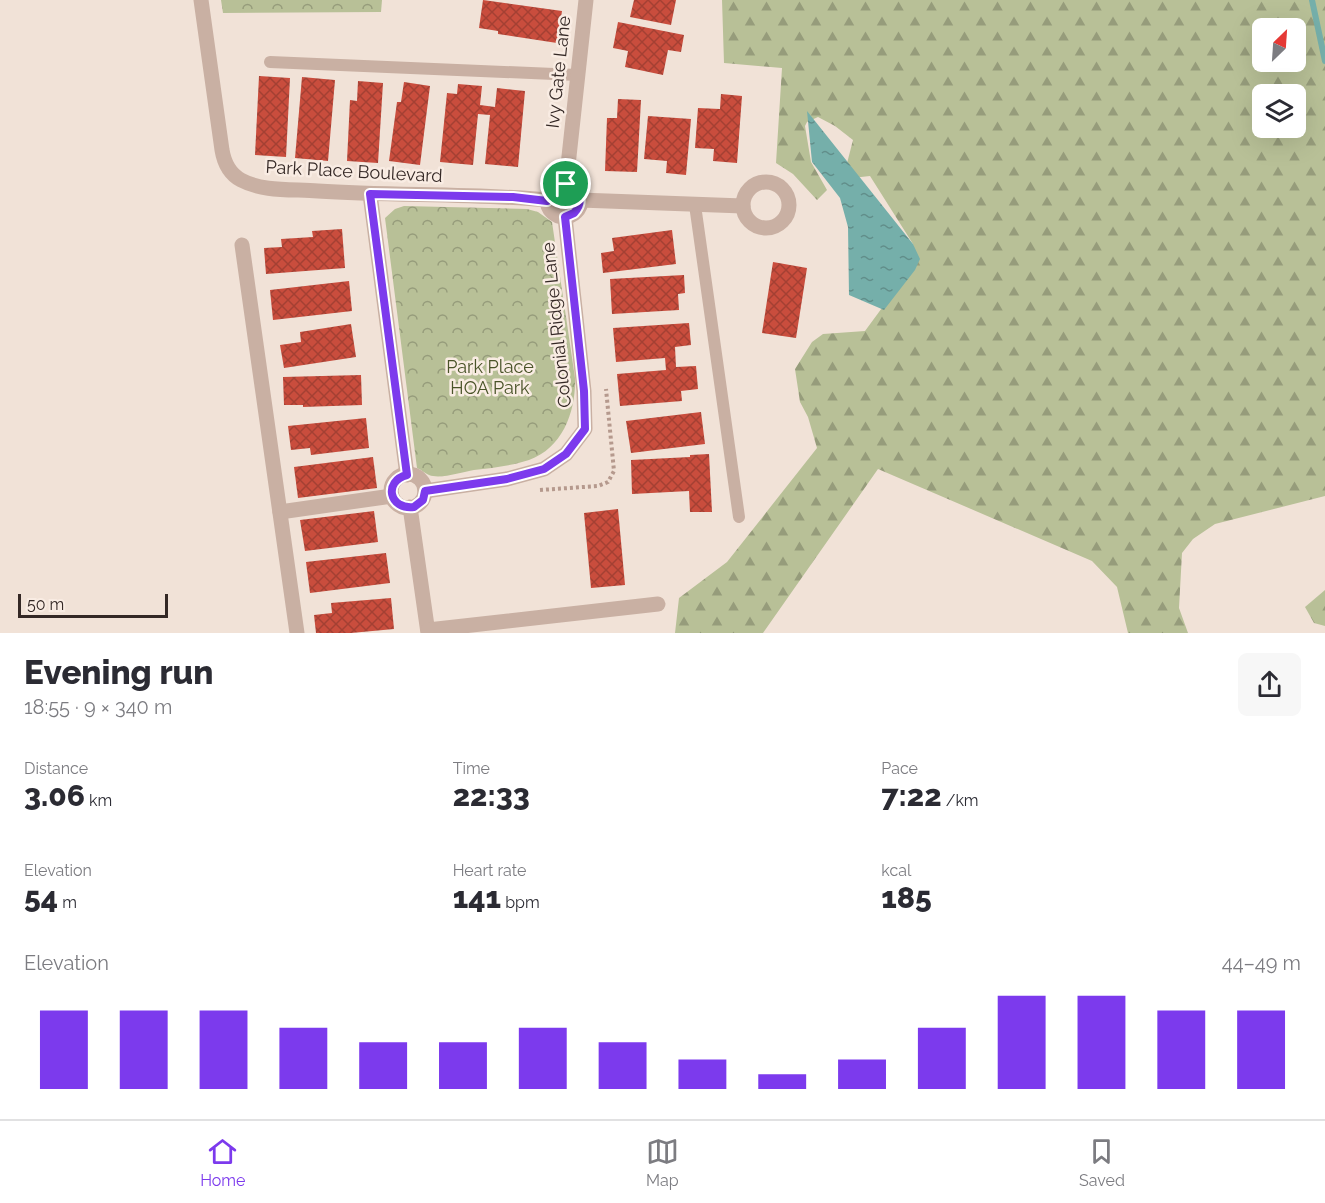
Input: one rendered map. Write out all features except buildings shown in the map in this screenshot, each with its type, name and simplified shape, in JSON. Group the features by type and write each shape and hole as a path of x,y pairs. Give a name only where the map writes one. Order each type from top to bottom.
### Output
{"street":[{"name":"Park Place Boulevard","path":"201,0 222,150 226,163 242,181 265,188 370,194 513,197 547,201"},
{"name":"Ivy Gate Lane","path":"566,184 586,0"},
{"path":"566,184 577,190 580,200 574,213 565,217 555,214 547,201 550,190 566,184"},
{"path":"370,194 407,475"},
{"path":"580,200 743,206"},
{"name":"Colonial Ridge Lane","path":"425,491 507,479 544,469 566,454 585,429 584,391 565,217"},
{"path":"243,245 297,633"},
{"path":"407,475 420,479 425,491 423,500 410,507 399,505 392,496 393,485 407,475"},
{"path":"280,512 392,496"},
{"path":"410,507 428,632 658,604"}],"lane":[{"path":"270,62 577,75"},
{"path":"695,205 738,517"}],"path":[{"path":"539,490 598,486 608,482 614,471 606,389"}],"green space":[{"path":"221,0 382,0 381,12 223,13"},
{"path":"722,0 1325,0 1325,496 1215,524 1193,539 1182,553 1179,608 1188,633 1128,633 1117,587 1092,561 878,469 763,633 675,633 679,598 727,562 817,448 808,417 800,402 795,369 812,342 823,334 865,331 915,263 913,244 870,176 852,178 845,171 853,140 835,126 818,117 807,122 805,126 811,162 827,190 817,200 793,174 776,163 782,68 724,63"},
{"name":"Park Place HOA Park","path":"404,206 527,209 538,212 552,222 575,391 565,427 551,447 541,454 515,464 442,476 431,476 417,468 385,218 395,209"},
{"path":"1325,590 1325,626 1314,623 1305,607"}],"water":[{"path":"807,111 913,244 920,259 915,270 884,310 849,295 848,227 840,198 812,162"}],"waterway":[{"path":"1312,0 1325,61"}],"route":[{"path":"558,184 566,184 573,186 580,195 578,210 565,217 584,391 585,429 566,454 544,469 507,479 425,491 423,500 414,507 399,505 392,496 393,485 400,477 407,475 370,194 513,197 547,201 550,190 558,184"}]}
